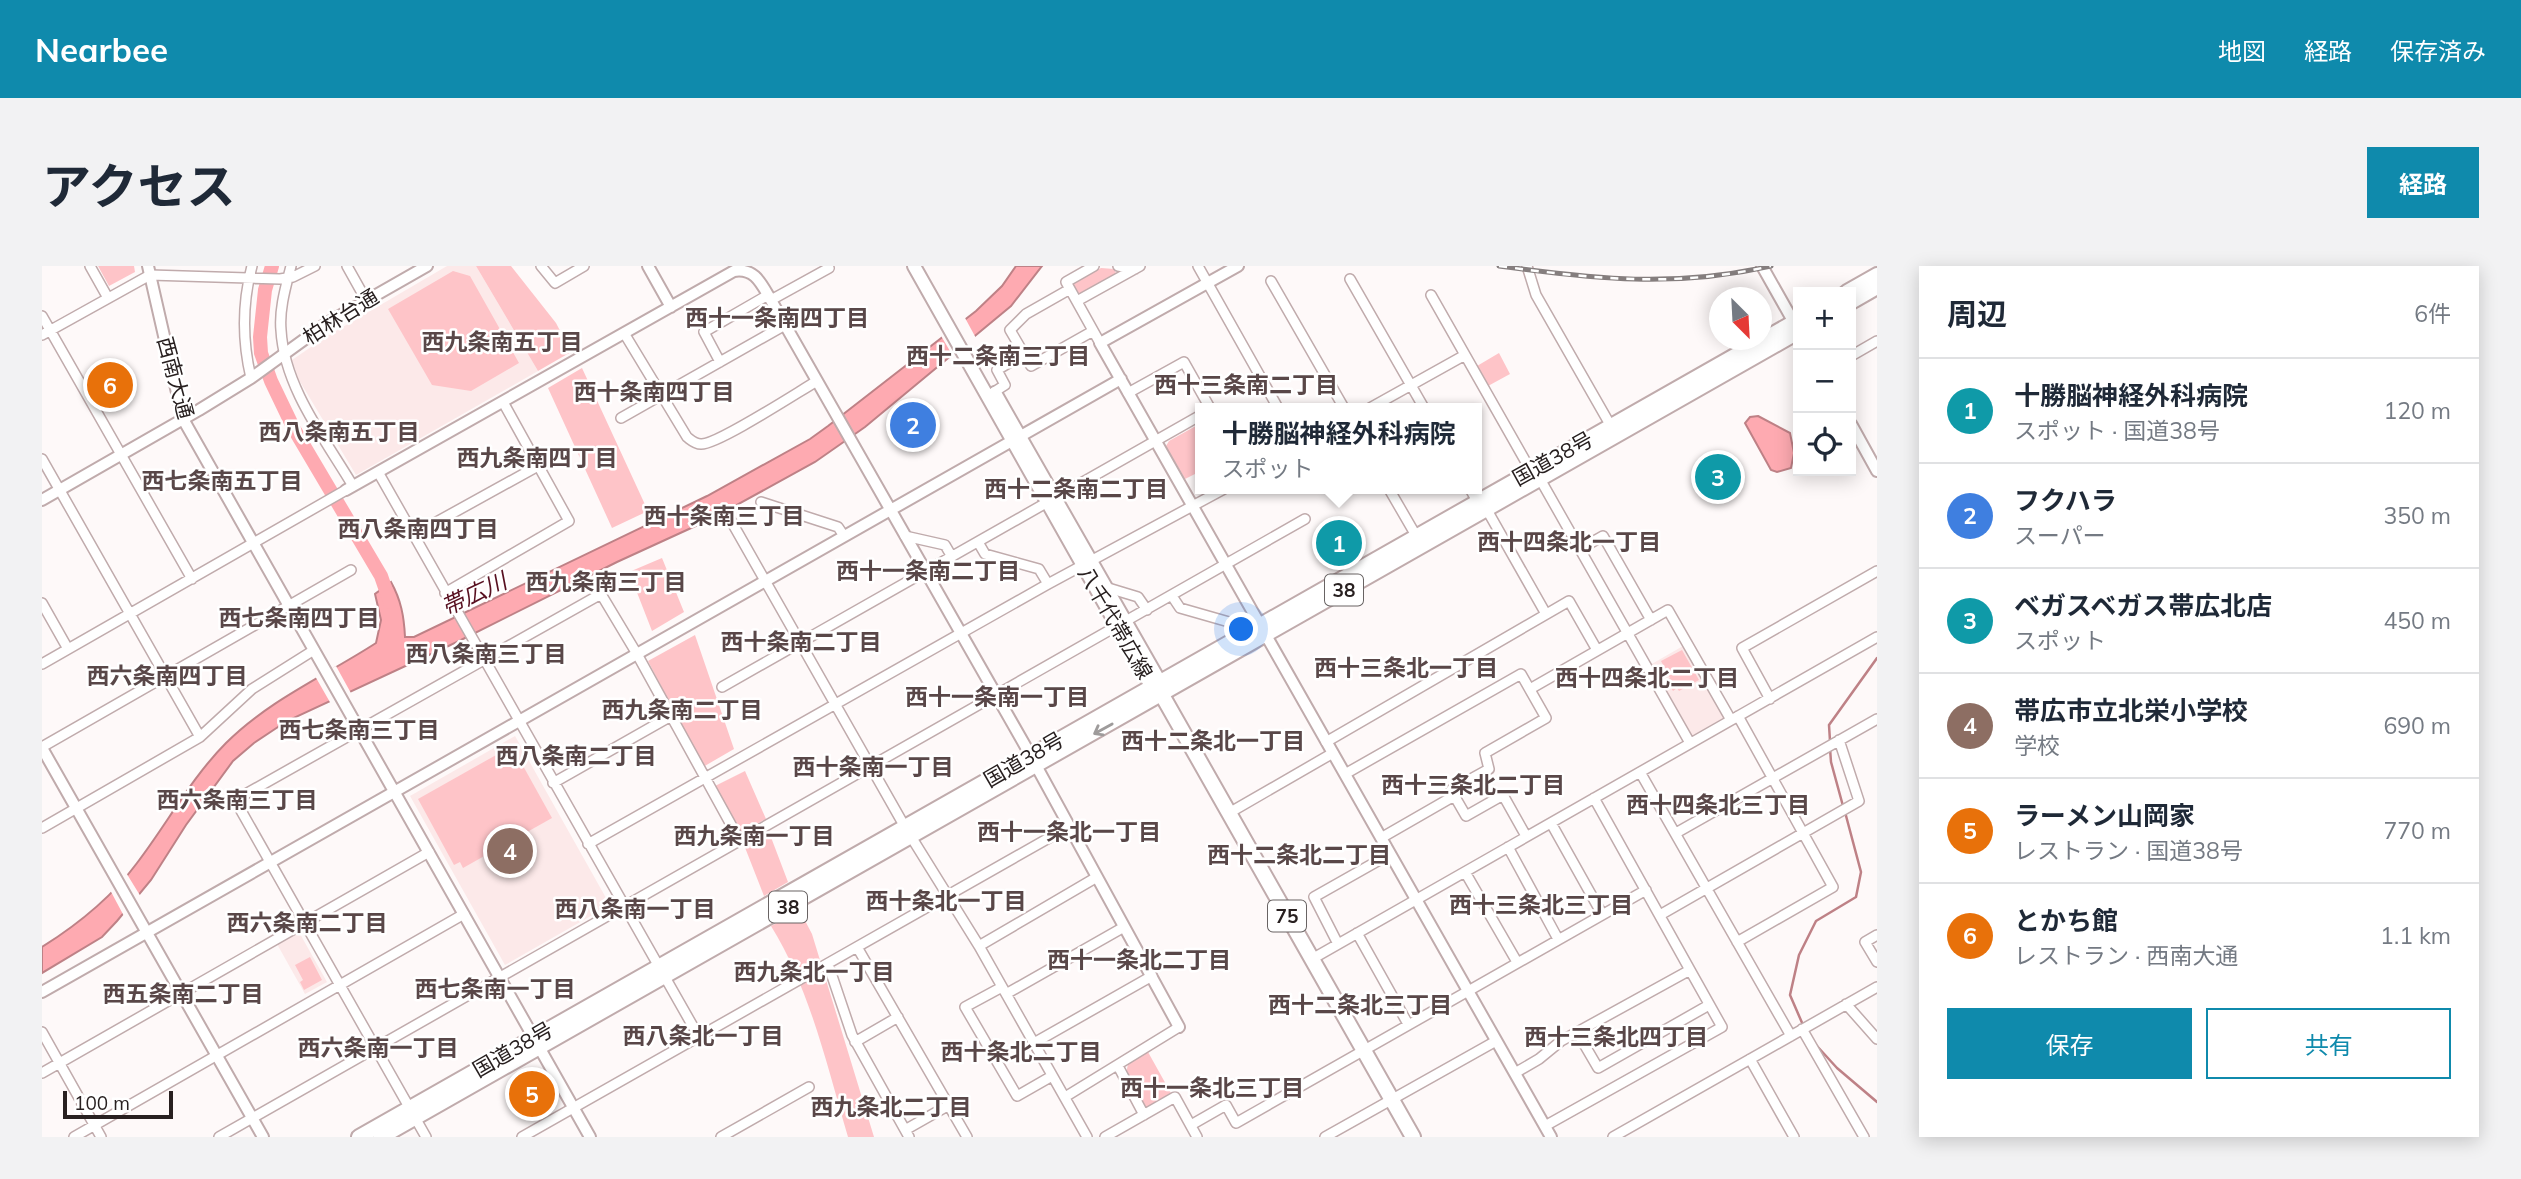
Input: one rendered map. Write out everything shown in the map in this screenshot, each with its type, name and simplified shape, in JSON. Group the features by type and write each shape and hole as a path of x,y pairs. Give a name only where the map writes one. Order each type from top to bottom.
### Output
{"main road":[{"name":"八千代帯広線","path":"914,266 951,323 1158,688"},
{"name":"八千代帯広線","path":"924,266 951,323"},
{"path":"1856,287 1877,275"},
{"path":"1856,299 1877,287"},
{"name":"国道38号","path":"359,1137 413,1113 1419,541 1478,500 1535,475 1793,328"},
{"name":"八千代帯広線","path":"967,351 994,392 1016,438"},
{"name":"八千代帯広線","path":"1087,564 1105,587 1121,624"},
{"name":"75","path":"1158,688 1413,1137"},
{"name":"国道38号","path":"381,1137 413,1113"}],"street":[{"path":"90,266 108,298"},
{"path":"252,266 253,277 243,331 254,376"},
{"path":"291,266 284,279 282,354 293,381 350,488"},
{"path":"46,333 149,271 207,271 284,279 315,266"},
{"path":"347,266 366,300"},
{"name":"柏林台通","path":"42,500 254,376 327,323 427,266"},
{"path":"541,266 555,283 584,266"},
{"path":"648,266 671,307"},
{"path":"720,362 704,332 829,268 828,266"},
{"path":"1094,266 1066,282 1551,1137"},
{"path":"1118,266 1138,267"},
{"path":"1198,266 1275,403"},
{"path":"1100,343 1238,266"},
{"path":"1527,266 1536,295 1614,431"},
{"path":"1762,266 1793,319"},
{"path":"1077,301 1138,267"},
{"path":"42,664 734,271 750,269 770,298 1070,826 1179,1027 1065,1097"},
{"name":"西南大通","path":"149,271 183,419 590,1137"},
{"path":"1350,279 1421,403"},
{"path":"1271,281 1341,403"},
{"path":"1070,289 1026,314 1010,330 1031,366 1093,331"},
{"path":"1431,295 1690,743"},
{"path":"42,316 46,333 121,454 192,579"},
{"path":"621,418 785,325"},
{"path":"624,333 687,437 694,443 703,445 736,429 817,381"},
{"path":"1856,353 1877,341"},
{"path":"994,392 1005,385 997,370 1024,354"},
{"path":"1379,403 1465,355"},
{"path":"1129,393 1184,362 1207,403"},
{"path":"42,992 1121,379"},
{"path":"445,593 569,521 503,402"},
{"path":"722,687 1195,418"},
{"path":"1856,433 1877,471"},
{"path":"42,459 200,737"},
{"path":"413,535 538,466"},
{"path":"378,472 699,1037"},
{"path":"588,844 1048,584 1215,494"},
{"path":"1393,494 1419,541"},
{"path":"1478,500 1546,614"},
{"path":"761,502 838,527 844,537"},
{"path":"730,519 799,643 979,946 1087,1137"},
{"path":"219,1137 1305,519"},
{"path":"905,536 945,545 952,557"},
{"path":"1580,549 1603,536 1651,620"},
{"path":"978,542 985,554 1039,569 1048,584"},
{"path":"263,1137 42,747 351,570"},
{"path":"1770,699 1742,648 1877,571"},
{"path":"1105,587 1138,597 1147,610"},
{"path":"426,1137 235,800 601,594 638,654 740,841"},
{"path":"1172,596 1180,608 1229,622"},
{"path":"1326,742 1569,601 1597,650"},
{"path":"42,603 68,649"},
{"path":"1530,689 1668,610 1772,778 1833,887 1737,942"},
{"path":"1312,959 1877,637"},
{"path":"42,828 200,737 252,690 314,650"},
{"path":"1345,774 1521,674 1546,718 1485,752 1489,769 1451,790 1466,816 1503,795 1526,836"},
{"path":"553,783 671,716"},
{"path":"1676,833 1877,719"},
{"path":"1660,915 1859,801 1839,740"},
{"path":"1229,813 1333,753"},
{"path":"1640,772 1791,1036"},
{"path":"1381,838 1454,796"},
{"path":"1545,1126 1722,1027 1594,798"},
{"path":"1551,823 1602,914"},
{"path":"522,1137 1070,826"},
{"path":"1508,847 1558,939"},
{"path":"42,1073 429,852"},
{"path":"1338,944 1314,897 1390,854"},
{"path":"1465,872 1517,962"},
{"path":"979,946 1097,877"},
{"path":"1191,1125 1226,1105 1236,1123 1646,890"},
{"path":"74,1137 464,914"},
{"path":"1052,1076 1017,1096 965,1007 1004,990 1125,927"},
{"path":"1357,933 1408,1024"},
{"path":"1877,936 1865,942 1877,962"},
{"path":"857,947 967,1137"},
{"path":"828,964 855,1042 907,1133 949,1105"},
{"path":"1515,1073 1577,1032 1690,970"},
{"path":"1034,1043 1152,976"},
{"path":"1613,1137 1877,987"},
{"path":"1846,1004 1877,1039"},
{"path":"1577,1032 1598,1068 1709,1005"},
{"path":"855,1042 898,1017"},
{"path":"1802,1030 1864,1137"},
{"path":"42,1032 101,1137"},
{"path":"1325,1137 1496,1041"},
{"path":"1750,1059 1794,1137"},
{"path":"1118,1066 1144,1115"},
{"path":"721,1137 809,1087"},
{"path":"1105,1137 1175,1097 1197,1137"}],"shaded area":[{"path":"98,266 134,266 135,272 109,286"},
{"path":"447,266 476,266 538,371 356,475 299,380 292,360 324,338"},
{"path":"476,266 511,266 556,323 571,352 538,371"},
{"path":"1016,266 1042,266 1011,306 865,427 815,462 713,518 287,721 254,743 233,761 186,825 151,880 117,921 102,937 42,973 42,947 81,920 117,887 202,771 226,743 279,701 376,643 381,620 375,594 391,582 401,608 405,637 414,637 707,496 810,439 828,426 976,311 1002,286"},
{"path":"1101,268 1114,269 1117,275 1081,295 1073,287 1075,282"},
{"path":"453,271 470,276 519,363 471,391 432,385 388,309"},
{"path":"1499,353 1510,374 1488,386 1477,366"},
{"path":"582,368 648,511 612,528 548,388"},
{"path":"1758,416 1790,433 1793,448 1791,468 1777,472 1771,470 1745,423 1750,417"},
{"path":"1195,426 1195,474 1185,479 1166,446 1169,441"},
{"path":"662,558 684,612 652,631 629,572"},
{"path":"695,635 734,749 703,767 648,661"},
{"path":"1683,646 1724,718 1690,737 1650,665"},
{"path":"1682,650 1699,680 1679,691 1677,688 1673,691 1661,661"},
{"path":"515,736 610,905 505,965 410,796"},
{"path":"512,746 552,818 463,868 460,862 454,865 418,799"},
{"path":"745,771 766,819 739,834 713,787"},
{"path":"769,832 788,882 764,896 744,845"},
{"path":"800,911 812,934 874,1137 848,1137 807,1002 785,950 771,926"},
{"path":"299,932 327,982 305,994 277,944"},
{"path":"310,957 322,980 304,990 300,982 303,980 295,965"},
{"path":"1148,1052 1172,1095 1147,1109 1126,1074 1128,1064"}],"pier":[{"path":"964,316 977,340 954,358 940,334"},
{"path":"336,666 352,695 331,704 315,676"},
{"path":"125,871 141,897 125,918 109,888"}],"waterway":[{"path":"272,266 265,290 261,353 294,429 381,576 390,602"},
{"path":"1830,741 1829,725 1877,658"},
{"path":"1830,748 1843,806"},
{"path":"1803,1025 1790,995 1799,955 1816,921 1856,897 1861,872 1845,812"},
{"path":"1816,1045 1837,1068 1877,1102"}],"railway":[{"path":"1499,266 1569,275 1635,279 1701,277 1771,266"}],"place":[{"name":"とかち館","path":"110,385"},
{"name":"フクハラ","path":"913,425"},
{"name":"ベガスベガス帯広北店","path":"1718,477"},
{"name":"十勝脳神経外科病院","path":"1339,543"},
{"name":"帯広市立北栄小学校","path":"510,851"},
{"name":"ラーメン山岡家","path":"532,1094"}],"district":[{"name":"西十一条南四丁目","path":"777,318"},
{"name":"西九条南五丁目","path":"502,342"},
{"name":"西十二条南三丁目","path":"998,356"},
{"name":"西十三条南二丁目","path":"1246,385"},
{"name":"西十条南四丁目","path":"654,392"},
{"name":"西八条南五丁目","path":"339,432"},
{"name":"西九条南四丁目","path":"537,458"},
{"name":"西七条南五丁目","path":"222,481"},
{"name":"西十二条南二丁目","path":"1076,489"},
{"name":"西十条南三丁目","path":"724,516"},
{"name":"西八条南四丁目","path":"418,529"},
{"name":"西十四条北一丁目","path":"1569,542"},
{"name":"西十一条南二丁目","path":"928,571"},
{"name":"西九条南三丁目","path":"606,582"},
{"name":"西七条南四丁目","path":"299,618"},
{"name":"西十条南二丁目","path":"801,642"},
{"name":"西八条南三丁目","path":"486,654"},
{"name":"西十三条北一丁目","path":"1406,668"},
{"name":"西六条南四丁目","path":"167,676"},
{"name":"西十四条北二丁目","path":"1647,678"},
{"name":"西十一条南一丁目","path":"997,697"},
{"name":"西九条南二丁目","path":"682,710"},
{"name":"西七条南三丁目","path":"359,730"},
{"name":"西十二条北一丁目","path":"1213,741"},
{"name":"西八条南二丁目","path":"576,756"},
{"name":"西十条南一丁目","path":"873,767"},
{"name":"西十三条北二丁目","path":"1473,785"},
{"name":"西六条南三丁目","path":"237,800"},
{"name":"西十四条北三丁目","path":"1718,805"},
{"name":"西十一条北一丁目","path":"1069,832"},
{"name":"西九条南一丁目","path":"754,836"},
{"name":"西十二条北二丁目","path":"1299,855"},
{"name":"西十条北一丁目","path":"946,901"},
{"name":"西十三条北三丁目","path":"1541,905"},
{"name":"西八条南一丁目","path":"635,909"},
{"name":"西六条南二丁目","path":"307,923"},
{"name":"西十一条北二丁目","path":"1139,960"},
{"name":"西九条北一丁目","path":"814,972"},
{"name":"西七条南一丁目","path":"495,989"},
{"name":"西五条南二丁目","path":"183,994"},
{"name":"西十二条北三丁目","path":"1360,1005"},
{"name":"西八条北一丁目","path":"703,1036"},
{"name":"西十三条北四丁目","path":"1616,1037"},
{"name":"西六条南一丁目","path":"378,1048"},
{"name":"西十条北二丁目","path":"1021,1052"},
{"name":"西十一条北三丁目","path":"1212,1088"},
{"name":"西九条北二丁目","path":"891,1107"}],"water label":[{"name":"帯広川","path":"474,594"}]}
